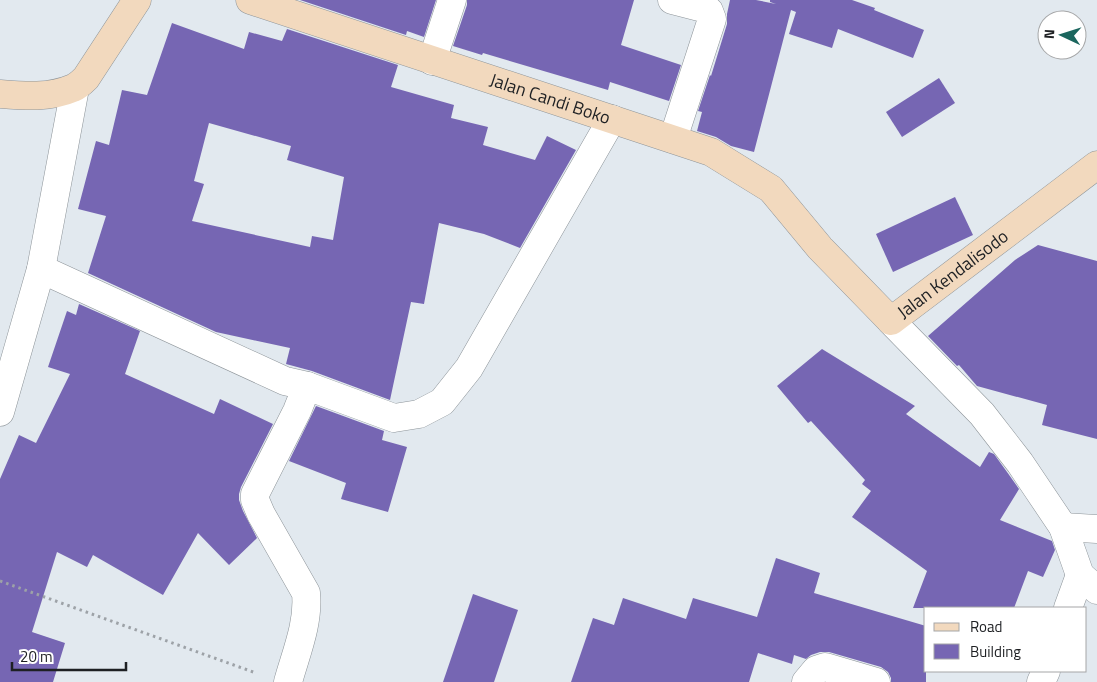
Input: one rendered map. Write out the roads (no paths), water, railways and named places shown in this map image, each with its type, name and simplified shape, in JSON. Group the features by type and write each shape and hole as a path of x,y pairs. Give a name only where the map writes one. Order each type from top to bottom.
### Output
{"street":[{"path":"0,94 34,97 75,88 86,78 137,0"},
{"name":"Jalan Candi Boko","path":"250,0 711,152 771,189 820,248"},
{"path":"432,61 452,0"},
{"path":"672,0 703,8 712,15 673,140"},
{"path":"0,412 41,269 75,88"},
{"path":"41,269 285,381 307,386 394,418 419,414 442,402 469,368 612,119"},
{"name":"Jalan Kendalisodo","path":"820,248 891,321 1097,165"},
{"path":"891,321 982,414 1020,463 1063,526 1089,582 1069,607"},
{"path":"276,679 306,620 306,593 261,514 255,500 255,494 297,411 307,386"},
{"path":"1063,526 1097,529"},
{"path":"806,682 816,670 825,667 876,682"}]}
